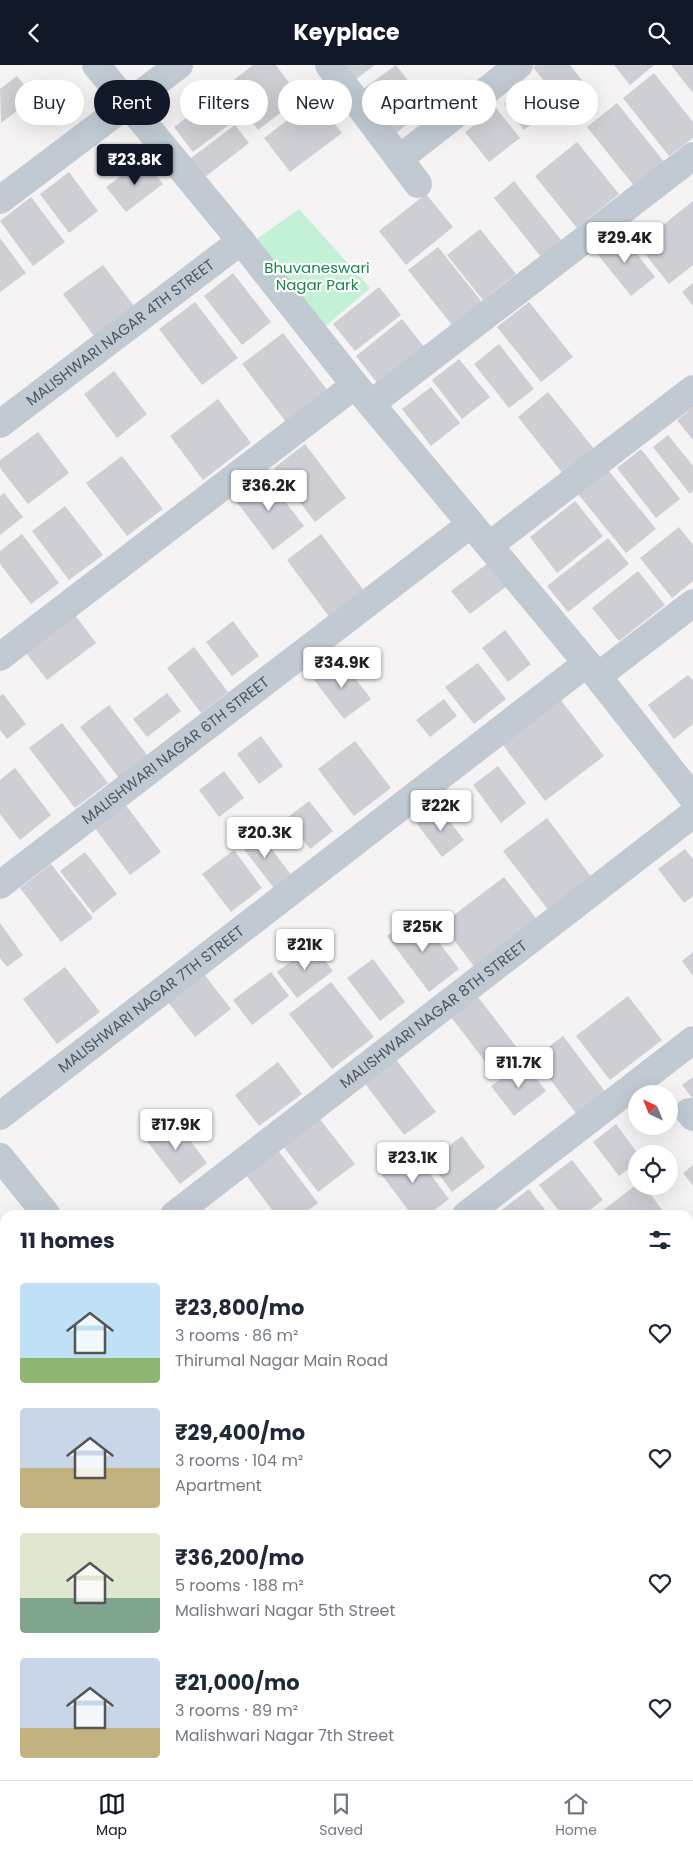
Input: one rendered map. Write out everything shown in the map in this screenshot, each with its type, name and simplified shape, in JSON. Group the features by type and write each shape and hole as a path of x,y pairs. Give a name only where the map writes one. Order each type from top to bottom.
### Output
{"street":[{"path":"96,65 108,80"},
{"path":"159,80 179,65"},
{"path":"328,65 418,184"},
{"path":"399,159 519,65"},
{"path":"0,200 100,125"},
{"path":"145,125 242,241 363,394 592,669 693,798"},
{"path":"0,657 693,156"},
{"name":"MALISHWARI NAGAR 4TH STREET","path":"0,424 242,241"},
{"path":"490,545 693,389"},
{"name":"MALISHWARI NAGAR 6TH STREET","path":"0,885 471,524"},
{"name":"MALISHWARI NAGAR 7TH STREET","path":"0,1116 592,669 693,603"},
{"name":"MALISHWARI NAGAR 8TH STREET","path":"180,1210 693,814"},
{"path":"472,1210 693,1040"},
{"path":"0,1157 43,1210"}],"green space":[{"name":"Bhuvaneswari Nagar Park","path":"299,209 370,288 320,331 251,243"}],"building":[{"path":"253,65 276,65 287,80 278,80 278,115 268,122 268,80 234,80"},
{"path":"338,65 375,65 352,82"},
{"path":"396,65 408,80 375,80"},
{"path":"536,65 570,65 582,80 543,80 533,67"},
{"path":"614,65 654,65 630,85"},
{"path":"671,65 693,65 693,93"},
{"path":"654,73 693,122 693,138 669,156 623,98"},
{"path":"17,76 20,80 15,80 15,112 1,123 0,89"},
{"path":"617,103 665,163 635,187 587,127 590,125 598,125 598,118"},
{"path":"496,108 506,120 506,125 510,125 520,138 489,162 465,132 474,125 496,125"},
{"path":"180,123 180,125 228,125 193,152 174,127"},
{"path":"235,125 249,143 201,180 187,161"},
{"path":"254,125 265,125 258,130"},
{"path":"281,125 336,125 342,133 290,172 264,138"},
{"path":"384,125 407,125 392,136"},
{"path":"520,125 530,125 524,130"},
{"path":"577,142 619,194 577,228 535,176"},
{"path":"144,159 163,184 126,212 106,187"},
{"path":"69,172 98,211 69,233 40,194"},
{"path":"514,181 562,241 541,257 494,198"},
{"path":"426,194 453,227 406,265 379,231"},
{"path":"31,197 65,242 33,266 0,221"},
{"path":"693,201 693,265 669,284 638,245"},
{"path":"480,229 516,274 483,300 447,255"},
{"path":"619,231 655,277 631,296 595,251"},
{"path":"0,238 26,273 0,292"},
{"path":"438,247 486,307 456,330 408,270"},
{"path":"103,265 134,306 94,336 63,294"},
{"path":"233,273 271,322 242,345 204,296"},
{"path":"693,283 693,306 682,292"},
{"path":"379,287 401,315 355,351 333,324"},
{"path":"195,302 238,358 202,385 159,329"},
{"path":"529,302 573,357 541,382 497,327"},
{"path":"402,319 425,348 379,385 356,356"},
{"path":"283,333 328,391 286,422 242,364"},
{"path":"499,344 534,389 509,408 474,364"},
{"path":"459,359 490,397 462,419 432,380"},
{"path":"114,371 147,414 117,438 84,394"},
{"path":"431,387 460,423 431,446 402,409"},
{"path":"548,392 595,450 564,475 518,417"},
{"path":"218,399 251,443 203,480 170,436"},
{"path":"693,407 693,440 677,420"},
{"path":"38,432 69,473 28,504 0,468 0,460"},
{"path":"668,435 693,466 693,491 690,494 653,447"},
{"path":"305,444 346,498 315,522 274,468"},
{"path":"641,449 680,499 656,518 617,468"},
{"path":"122,456 163,509 127,536 86,483"},
{"path":"608,470 656,529 626,553 578,494"},
{"path":"264,474 304,526 273,550 233,497"},
{"path":"4,493 23,517 0,535 0,496"},
{"path":"575,501 603,536 557,573 530,537"},
{"path":"65,506 103,555 69,580 32,531"},
{"path":"679,527 693,545 693,581 672,598 640,558"},
{"path":"22,534 59,583 31,604 0,564 0,551"},
{"path":"321,534 365,592 330,618 287,560"},
{"path":"608,538 629,564 568,612 547,586"},
{"path":"488,563 507,586 470,614 451,591"},
{"path":"638,571 665,605 619,641 592,608"},
{"path":"75,615 96,643 47,680 26,653"},
{"path":"233,621 259,656 232,676 206,642"},
{"path":"505,630 531,664 508,682 482,648"},
{"path":"194,647 228,692 201,713 167,668"},
{"path":"341,660 371,699 344,719 314,680"},
{"path":"478,663 506,699 474,724 445,687"},
{"path":"688,675 693,680 693,724 674,739 648,705"},
{"path":"167,693 181,711 147,737 133,719"},
{"path":"3,694 26,724 7,739 0,730 0,696"},
{"path":"444,699 457,716 430,737 416,720"},
{"path":"560,699 604,756 545,801 502,744"},
{"path":"109,705 147,755 119,778 80,727"},
{"path":"62,723 108,783 75,808 29,748"},
{"path":"261,736 283,766 259,784 237,754"},
{"path":"355,741 391,788 354,816 318,769"},
{"path":"498,766 526,803 501,823 473,785"},
{"path":"15,768 51,815 20,840 0,814 0,780"},
{"path":"224,771 244,798 219,817 199,790"},
{"path":"309,801 333,831 310,849 287,818"},
{"path":"125,804 161,852 130,875 95,828"},
{"path":"439,808 464,840 442,857 417,824"},
{"path":"547,818 592,878 549,911 503,851"},
{"path":"257,829 291,875 274,888 239,843"},
{"path":"685,849 693,859 693,896 684,903 658,869"},
{"path":"234,850 262,888 231,912 202,874"},
{"path":"85,852 117,894 93,913 60,871"},
{"path":"51,864 93,918 61,942 20,888"},
{"path":"504,877 539,922 476,969 442,924"},
{"path":"417,913 459,969 429,992 387,936"},
{"path":"0,923 23,955 7,967 0,958"},
{"path":"313,945 333,971 297,998 277,972"},
{"path":"693,952 693,976 682,961"},
{"path":"373,959 405,1002 380,1021 347,978"},
{"path":"65,967 100,1012 57,1044 23,999"},
{"path":"271,972 289,996 252,1025 233,1000"},
{"path":"204,974 231,1009 195,1037 168,1002"},
{"path":"331,982 374,1037 332,1069 289,1014"},
{"path":"628,996 662,1040 610,1080 576,1036"},
{"path":"478,997 521,1053 494,1073 451,1017"},
{"path":"563,1036 607,1094 578,1116 534,1058"},
{"path":"394,1057 436,1112 404,1135 363,1081"},
{"path":"278,1062 302,1094 259,1126 235,1095"},
{"path":"524,1062 546,1091 514,1116 491,1086"},
{"path":"693,1077 693,1099 682,1085"},
{"path":"173,1118 207,1163 180,1184 146,1140"},
{"path":"319,1118 355,1164 318,1192 283,1146"},
{"path":"616,1124 631,1145 628,1145 628,1169 619,1176 593,1142"},
{"path":"462,1136 485,1167 452,1192 429,1161"},
{"path":"274,1145 318,1203 309,1210 272,1210 242,1170"},
{"path":"409,1146 449,1199 435,1210 408,1210 378,1170"},
{"path":"572,1160 603,1200 590,1210 558,1210 539,1185"},
{"path":"693,1165 693,1186 683,1173"},
{"path":"529,1189 545,1210 502,1210"},
{"path":"628,1191 628,1195 651,1195 662,1210 604,1210"}]}
